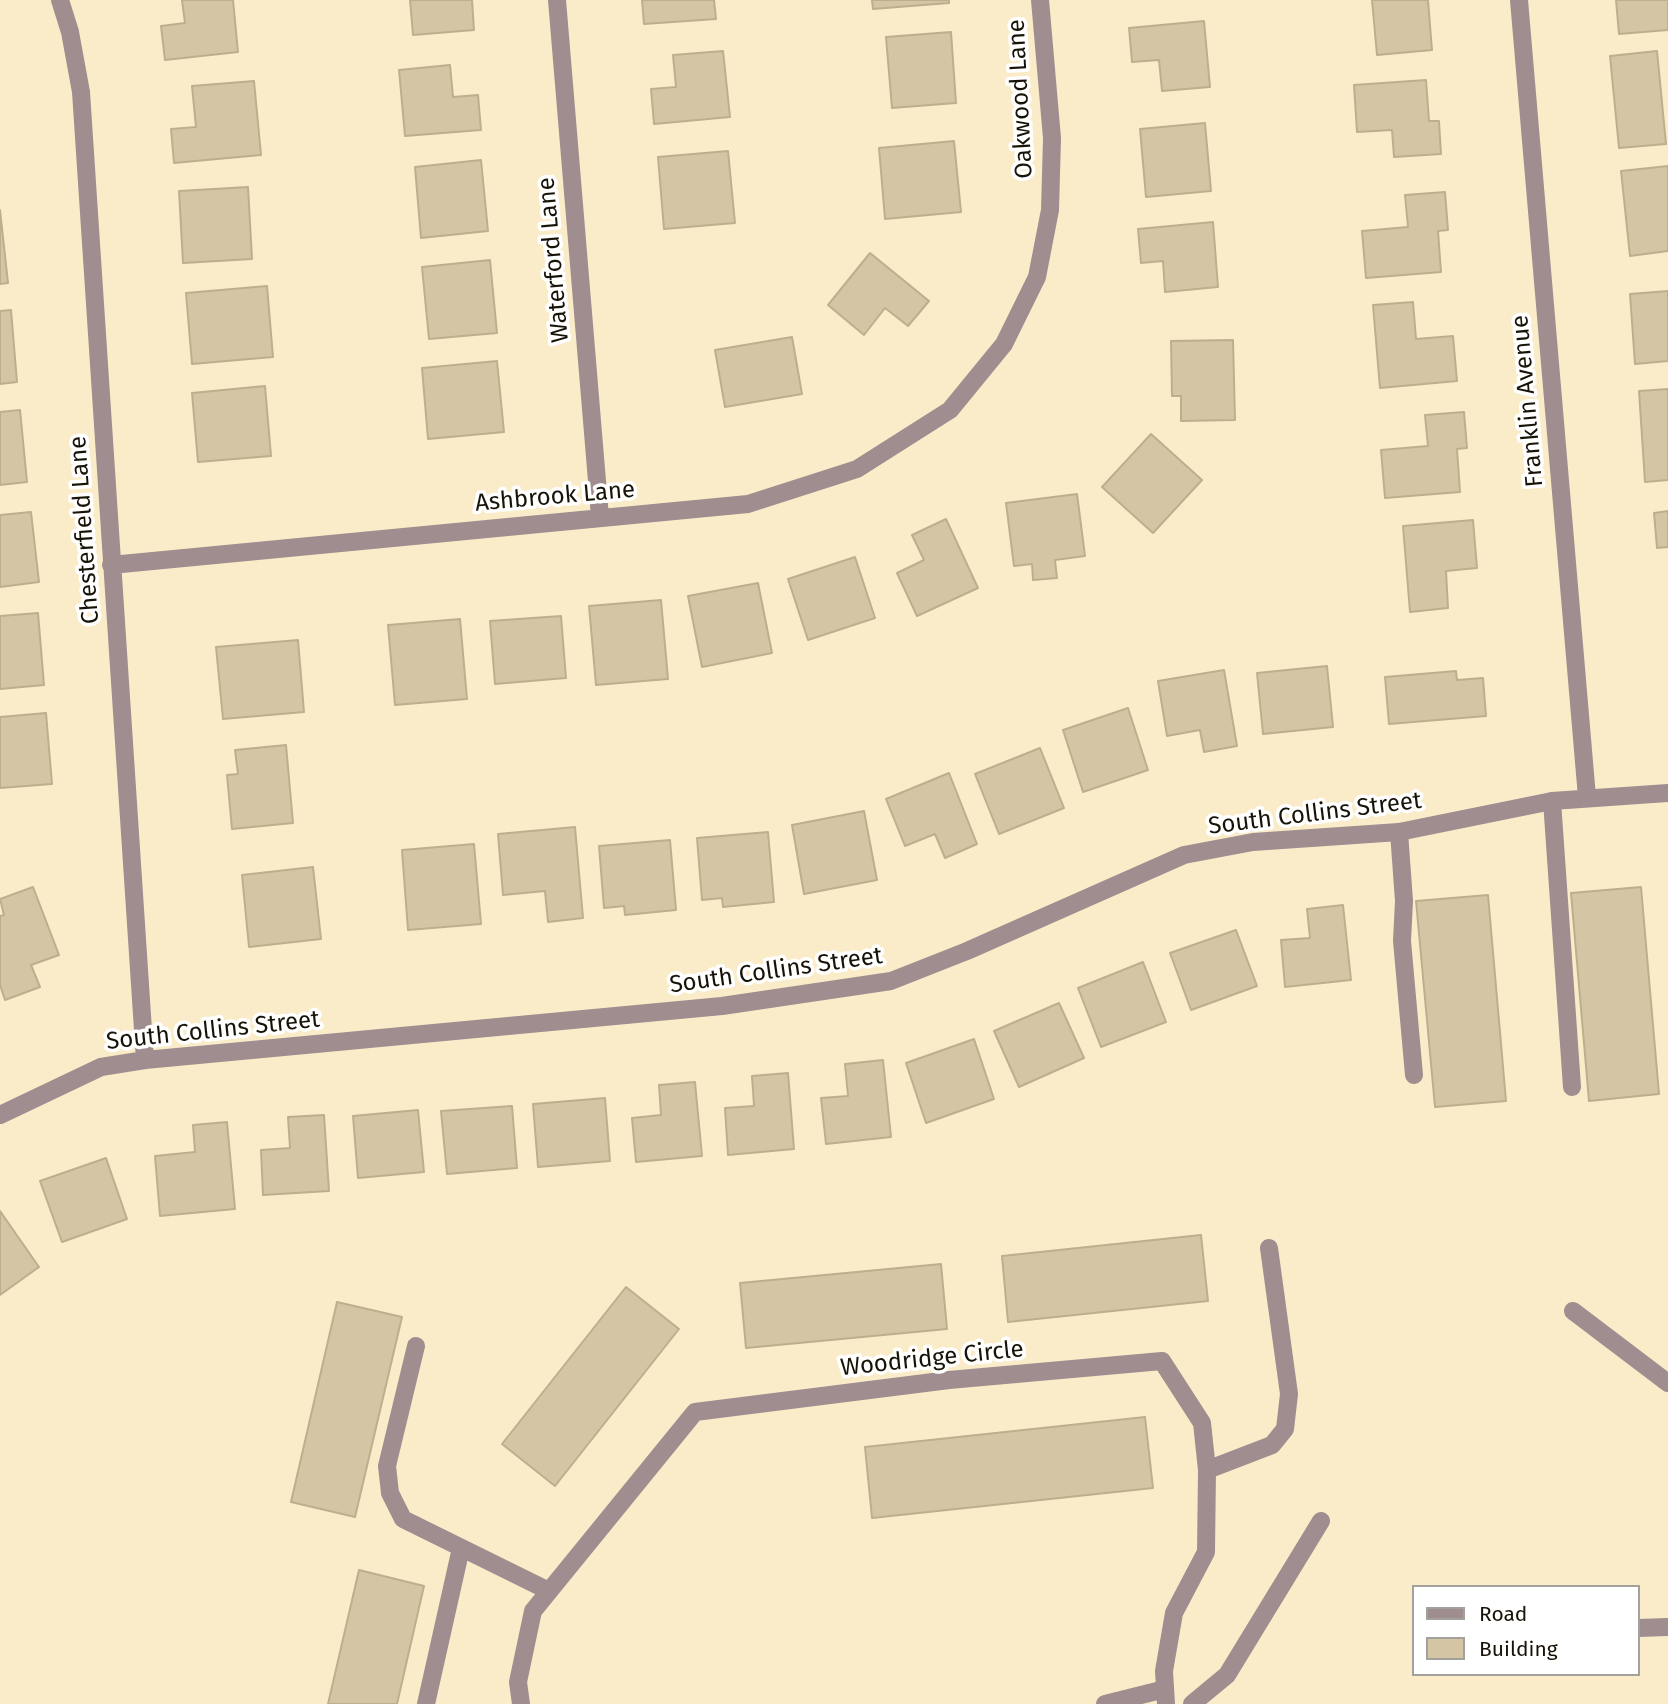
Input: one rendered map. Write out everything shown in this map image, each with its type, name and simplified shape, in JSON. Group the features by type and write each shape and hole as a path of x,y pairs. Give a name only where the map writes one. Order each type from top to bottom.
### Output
{"street":[{"name":"Chesterfield Lane","path":"60,0 80,92 145,1060"},
{"name":"Waterford Lane","path":"556,0 600,517"},
{"name":"Oakwood Lane","path":"970,385 1004,344 1037,277 1049,210 1052,138 1040,0"},
{"name":"Franklin Avenue","path":"1519,0 1587,797"},
{"name":"Ashbrook Lane","path":"111,565 748,504 857,469 950,410 970,385"},
{"name":"South Collins Street","path":"0,1115 101,1067 145,1060 722,1006 891,981 967,951 1184,855 1253,842 1399,832 1552,801 1668,793"},
{"path":"1552,801 1572,1087"},
{"path":"1399,832 1404,901 1402,941 1414,1075"},
{"path":"1207,1471 1272,1445 1285,1429 1289,1394 1269,1248"},
{"path":"1573,1311 1668,1383"},
{"path":"416,1346 387,1466 390,1493 403,1519 549,1591"},
{"name":"Woodridge Circle","path":"522,1704 518,1682 533,1611 695,1412 949,1381 1162,1361 1202,1423 1207,1471 1206,1552 1174,1613 1164,1671 1166,1696"},
{"path":"1192,1704 1227,1675 1321,1521"},
{"path":"426,1704 461,1548"},
{"path":"1640,1628 1668,1627"},
{"path":"1105,1704 1166,1696"}],"building":[{"path":"182,0 233,0 238,52 165,60 161,26 185,23"},
{"path":"410,0 472,0 474,30 413,35"},
{"path":"642,0 714,0 716,19 644,24"},
{"path":"872,0 949,0 949,3 873,9"},
{"path":"1372,0 1428,0 1432,50 1377,55"},
{"path":"1616,0 1668,0 1668,30 1619,34"},
{"path":"1204,21 1210,87 1162,91 1159,60 1132,62 1129,28"},
{"path":"951,32 956,103 892,108 886,37"},
{"path":"723,51 730,117 654,124 651,89 676,87 673,55"},
{"path":"1657,51 1666,144 1619,148 1610,56"},
{"path":"450,65 453,97 478,95 481,130 405,136 399,70"},
{"path":"1426,80 1429,121 1439,121 1441,154 1394,157 1392,130 1357,132 1354,85"},
{"path":"254,81 261,155 174,163 171,129 196,127 192,86"},
{"path":"1205,123 1211,191 1146,197 1140,129"},
{"path":"954,141 961,212 885,219 879,148"},
{"path":"728,151 735,223 664,229 658,157"},
{"path":"481,160 488,231 421,238 415,167"},
{"path":"1668,166 1668,251 1630,256 1621,171"},
{"path":"248,187 252,259 183,263 179,191"},
{"path":"1445,192 1448,230 1438,231 1441,272 1366,278 1362,231 1408,227 1405,195"},
{"path":"0,210 8,283 0,284"},
{"path":"1213,222 1218,287 1165,292 1163,261 1141,263 1138,229"},
{"path":"870,253 929,301 908,326 885,308 864,335 828,305"},
{"path":"490,260 497,333 429,339 422,267"},
{"path":"267,286 273,357 192,364 186,293"},
{"path":"1668,291 1668,361 1635,364 1630,294"},
{"path":"1413,302 1416,339 1453,336 1457,381 1380,388 1373,305"},
{"path":"11,310 17,382 0,384 0,311"},
{"path":"792,337 802,394 725,407 715,350"},
{"path":"1233,340 1235,420 1181,421 1181,396 1172,396 1171,341"},
{"path":"497,361 504,432 428,439 422,368"},
{"path":"265,386 271,456 198,462 192,393"},
{"path":"1668,389 1668,480 1645,482 1639,391"},
{"path":"20,410 27,482 0,485 0,412"},
{"path":"1464,412 1467,448 1457,449 1460,492 1385,498 1381,450 1428,446 1425,415"},
{"path":"1151,434 1202,480 1153,533 1102,487"},
{"path":"1077,494 1085,556 1055,560 1057,578 1033,580 1032,564 1014,566 1006,503"},
{"path":"1668,511 1668,547 1657,548 1654,513"},
{"path":"31,512 39,582 0,587 0,515"},
{"path":"946,519 978,588 917,616 897,573 924,560 912,535"},
{"path":"1473,520 1477,568 1446,571 1448,608 1410,612 1403,526"},
{"path":"855,557 875,618 808,640 788,579"},
{"path":"758,583 772,653 702,667 688,596"},
{"path":"661,600 668,679 596,685 589,606"},
{"path":"38,613 44,685 0,689 0,616"},
{"path":"561,616 566,678 495,684 490,621"},
{"path":"460,619 467,699 395,705 388,625"},
{"path":"298,640 304,712 223,719 216,647"},
{"path":"1327,666 1333,727 1263,734 1257,673"},
{"path":"1224,670 1237,746 1204,752 1200,730 1167,736 1158,681"},
{"path":"1456,671 1457,680 1483,678 1486,716 1389,724 1385,677"},
{"path":"1128,708 1148,770 1083,792 1063,730"},
{"path":"46,713 52,784 0,788 0,717"},
{"path":"286,745 293,823 232,829 227,775 238,774 235,750"},
{"path":"1040,748 1064,808 999,834 975,774"},
{"path":"949,773 977,844 945,858 935,834 905,846 886,799"},
{"path":"864,811 877,880 804,894 792,825"},
{"path":"575,827 583,918 548,922 545,891 503,895 498,834"},
{"path":"768,832 774,902 723,907 722,898 702,900 697,838"},
{"path":"670,840 676,910 625,915 624,906 604,908 599,846"},
{"path":"474,844 481,924 408,930 402,850"},
{"path":"313,867 321,939 249,947 242,875"},
{"path":"33,887 59,955 31,965 40,987 5,1000 0,985 0,916 4,915 0,899"},
{"path":"1641,887 1659,1094 1589,1101 1571,893"},
{"path":"1488,895 1506,1101 1435,1107 1416,901"},
{"path":"1343,905 1351,980 1285,987 1281,940 1310,938 1307,909"},
{"path":"1236,930 1257,986 1191,1010 1170,953"},
{"path":"1143,962 1166,1022 1101,1047 1078,988"},
{"path":"1059,1003 1084,1058 1019,1087 994,1031"},
{"path":"974,1039 994,1099 926,1123 906,1063"},
{"path":"883,1060 891,1137 826,1144 821,1098 848,1096 845,1064"},
{"path":"788,1073 794,1149 728,1155 725,1108 754,1106 752,1076"},
{"path":"695,1082 702,1156 636,1162 632,1118 661,1115 659,1085"},
{"path":"605,1098 610,1161 538,1167 533,1104"},
{"path":"512,1106 517,1168 447,1174 441,1111"},
{"path":"418,1110 424,1172 358,1178 353,1116"},
{"path":"324,1115 329,1191 263,1195 261,1150 290,1148 288,1117"},
{"path":"227,1122 235,1209 160,1216 155,1156 195,1152 193,1125"},
{"path":"106,1158 127,1219 62,1242 40,1181"},
{"path":"0,1211 39,1267 0,1295"},
{"path":"1201,1235 1208,1301 1008,1322 1002,1256"},
{"path":"941,1264 947,1329 746,1348 740,1283"},
{"path":"626,1287 679,1329 555,1486 502,1444"},
{"path":"337,1302 402,1317 355,1517 291,1502"},
{"path":"1145,1417 1153,1488 872,1518 865,1447"},
{"path":"359,1570 424,1586 397,1704 328,1704"}]}
